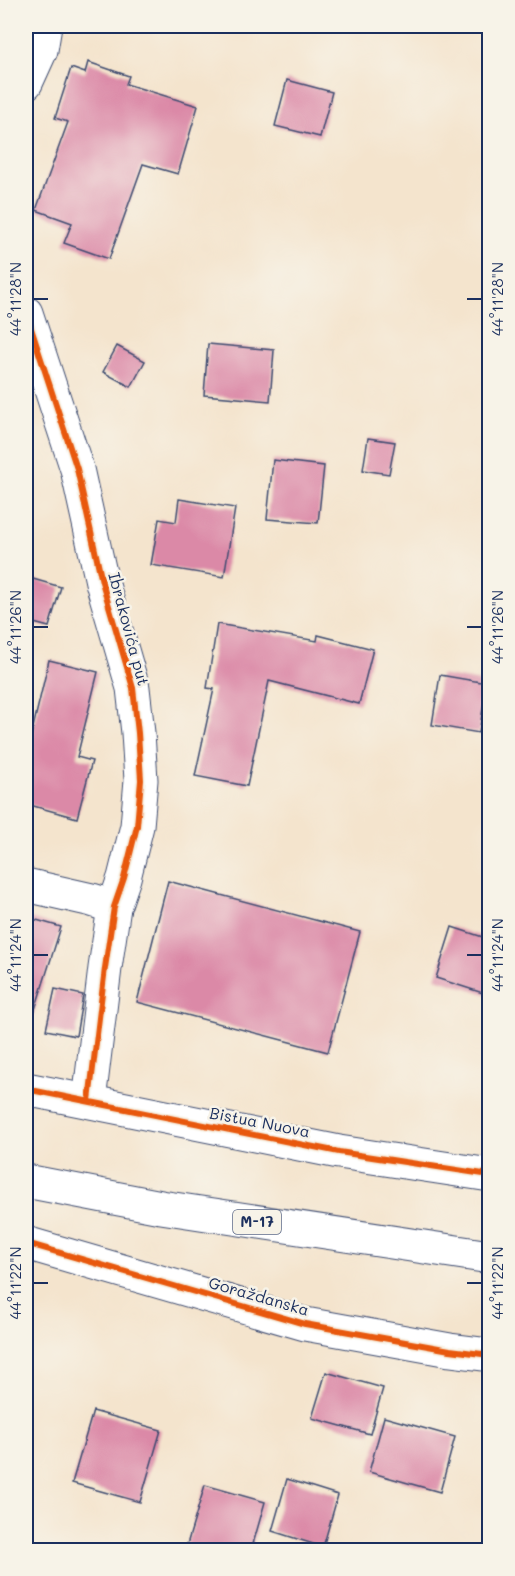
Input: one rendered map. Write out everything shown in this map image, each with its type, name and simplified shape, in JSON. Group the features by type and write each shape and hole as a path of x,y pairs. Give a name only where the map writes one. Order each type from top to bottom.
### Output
{"main road":[{"path":"26,83 41,50 45,26"},
{"name":"Ibrakovića put","path":"26,313 77,469 102,582 133,688 141,780 137,826 114,907 88,1101"},
{"path":"26,885 114,907"},
{"name":"Bistua Nuova","path":"26,1089 339,1152 489,1174"},
{"name":"M-17","path":"26,1180 161,1208 489,1257"},
{"name":"Goraždanska","path":"26,1243 305,1324 489,1355"}],"building":[{"path":"88,62 129,76 126,84 198,106 178,174 143,164 109,259 64,243 72,223 36,210 68,122 55,118 71,68 85,73"},
{"path":"287,80 332,92 320,137 275,126"},
{"path":"208,344 274,350 270,401 204,395"},
{"path":"117,346 145,361 131,387 103,372"},
{"path":"368,438 395,442 389,474 363,470"},
{"path":"273,460 324,466 318,523 267,519"},
{"path":"179,499 235,508 224,577 151,565 159,519 176,522"},
{"path":"26,577 61,587 49,627 26,621"},
{"path":"217,624 317,641 318,635 373,649 359,704 269,681 247,786 195,776 214,689 207,688"},
{"path":"49,660 98,672 77,757 92,761 77,818 26,804 26,757"},
{"path":"440,675 487,683 479,733 432,725"},
{"path":"168,881 360,932 328,1052 137,1002"},
{"path":"26,917 61,927 32,1019 26,1018"},
{"path":"452,927 489,939 489,995 436,978"},
{"path":"55,989 83,995 76,1036 46,1030"},
{"path":"326,1372 383,1388 370,1434 312,1418"},
{"path":"93,1411 161,1430 140,1502 72,1483"},
{"path":"384,1417 455,1437 440,1492 369,1472"},
{"path":"287,1479 338,1495 323,1547 272,1531"},
{"path":"205,1485 265,1502 251,1551 185,1551"}],"cycle path":[{"path":"26,313 77,469 102,582 133,688 138,733 141,780 137,826 114,907 89,1101"},
{"path":"26,1089 339,1152 490,1175"},
{"path":"26,1243 305,1324 490,1355"}]}
